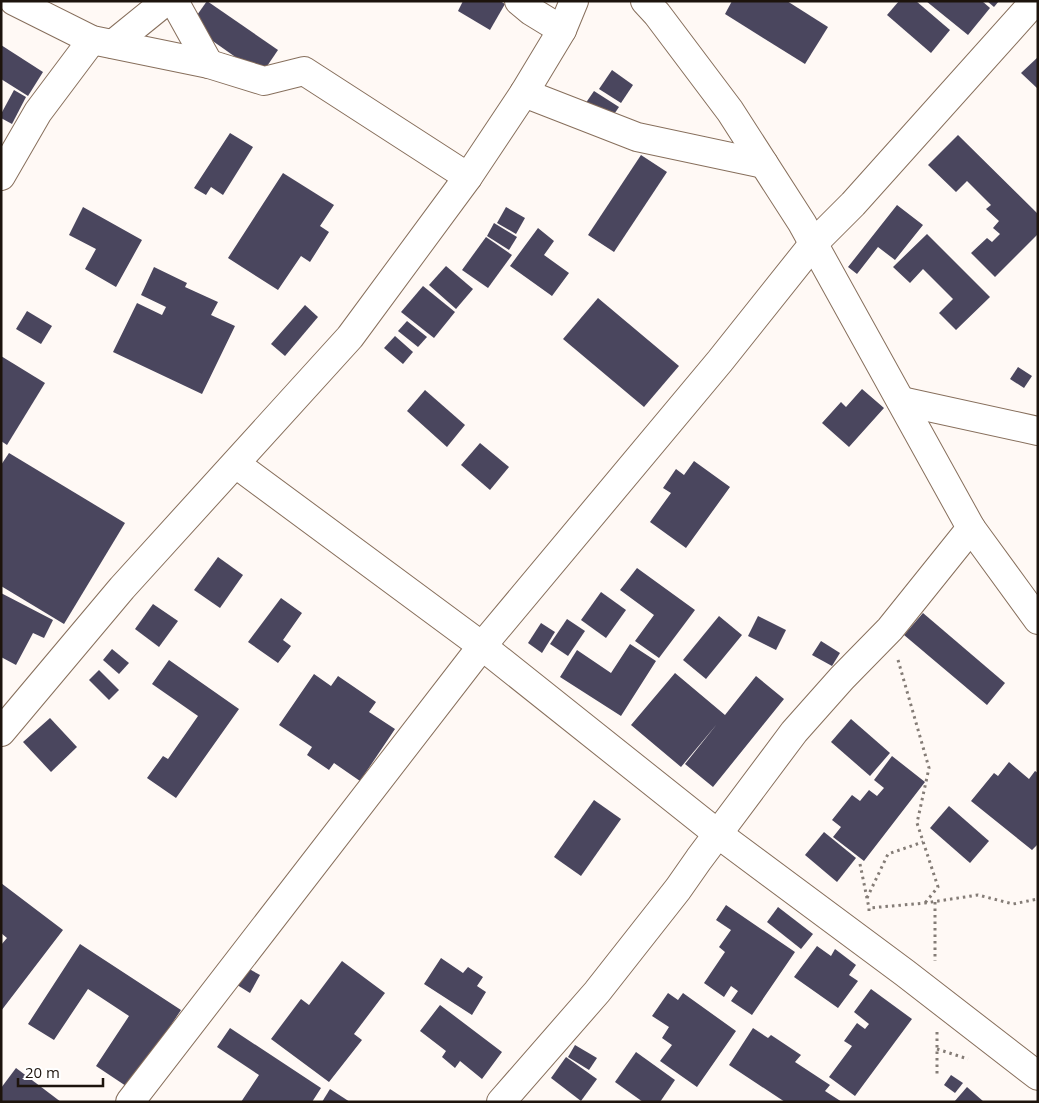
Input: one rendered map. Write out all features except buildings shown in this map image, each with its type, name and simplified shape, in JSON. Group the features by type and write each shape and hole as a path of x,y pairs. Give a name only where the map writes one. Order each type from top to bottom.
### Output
{"street":[{"path":"14,1 102,42 209,64 264,81 304,71 468,177"},
{"path":"1,176 38,112 102,42 166,1"},
{"path":"174,1 209,64"},
{"path":"519,1 530,11 562,30"},
{"path":"1,732 122,588 350,337 468,177 524,93 562,30 574,1"},
{"path":"645,1 657,14 730,112 764,164 814,243 971,528 1038,620"},
{"path":"130,1102 482,646 720,361 814,243 893,160 1035,1"},
{"path":"524,93 637,137 764,164"},
{"path":"901,401 1038,431"},
{"path":"236,464 482,646 718,834 1038,1076"},
{"path":"501,1102 597,992 678,889 794,732 842,678 890,629 971,528"}],"path":[{"path":"890,629 929,768 917,823 938,887 925,903"},
{"path":"867,898 888,854 924,842"},
{"path":"860,864 869,908 870,948"},
{"path":"869,908 935,902 978,895 1013,904 1038,899"},
{"path":"935,902 937,1076"}]}
